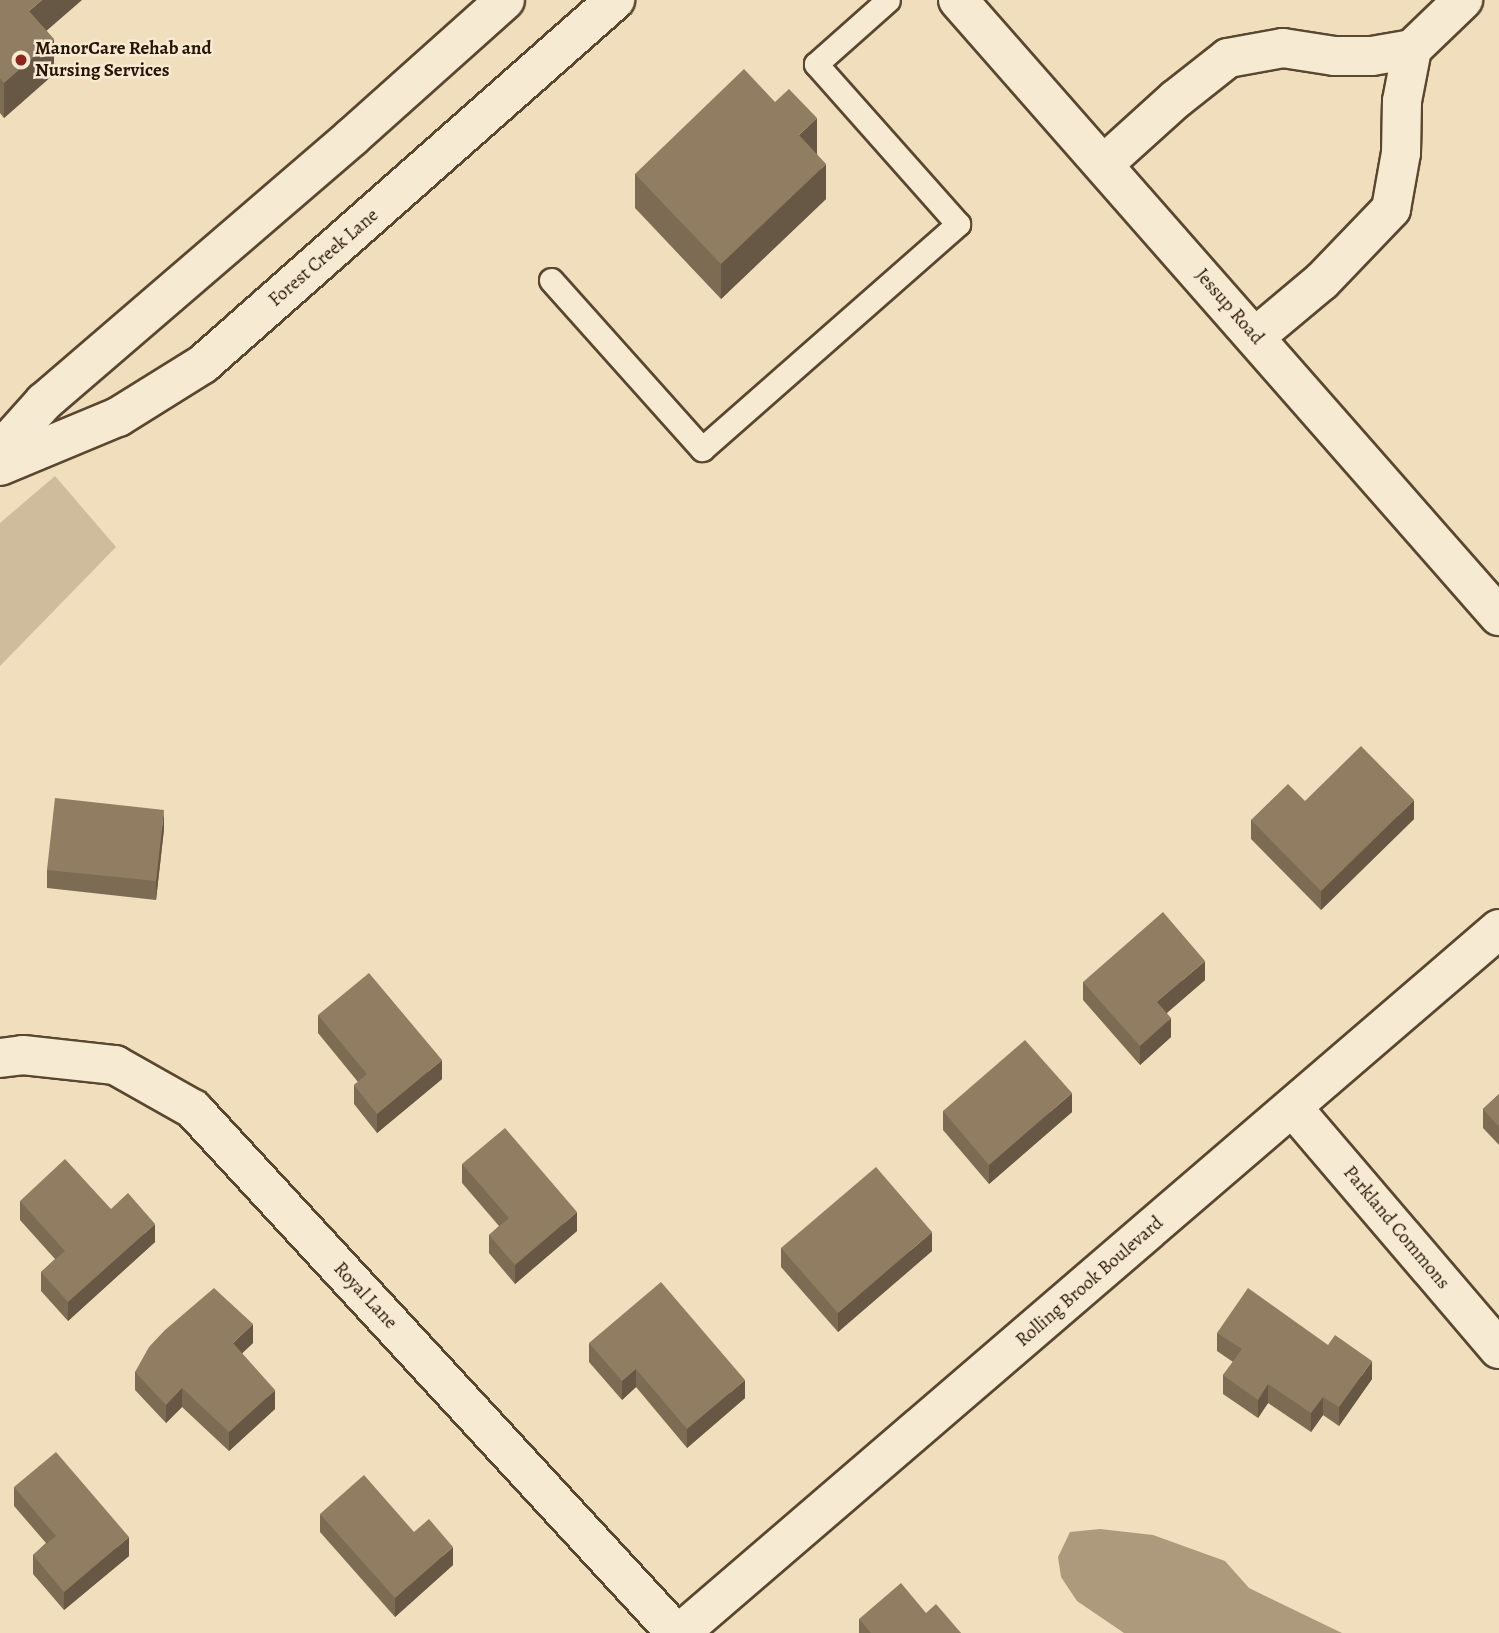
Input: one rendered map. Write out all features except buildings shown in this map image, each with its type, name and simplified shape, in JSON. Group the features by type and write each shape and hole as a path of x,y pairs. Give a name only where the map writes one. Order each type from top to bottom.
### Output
{"street":[{"path":"0,451 44,402 352,137 505,0"},
{"name":"Forest Creek Lane","path":"0,466 118,417 203,365 615,0"},
{"name":"Jessup Road","path":"958,0 1499,616"},
{"path":"1104,164 1176,99 1228,58 1283,48 1334,56 1372,56 1412,49 1463,0"},
{"path":"1255,337 1322,281 1391,209 1401,153 1402,101 1412,49"},
{"name":"Rolling Brook Boulevard","path":"678,1633 1499,929"},
{"name":"Royal Lane","path":"0,1058 23,1055 115,1065 192,1109 678,1633"},
{"name":"Parkland Commons","path":"1293,1108 1499,1349"}],"lane":[{"path":"551,280 702,449 958,224 816,64 888,0"}],"shaded area":[{"path":"55,476 116,547 0,666 0,523"},
{"path":"1100,1529 1153,1535 1225,1561 1249,1588 1342,1633 1124,1633 1077,1601 1061,1577 1058,1557 1070,1532"}],"place":[{"name":"ManorCare Rehab and Nursing Services","path":"21,60"}]}
